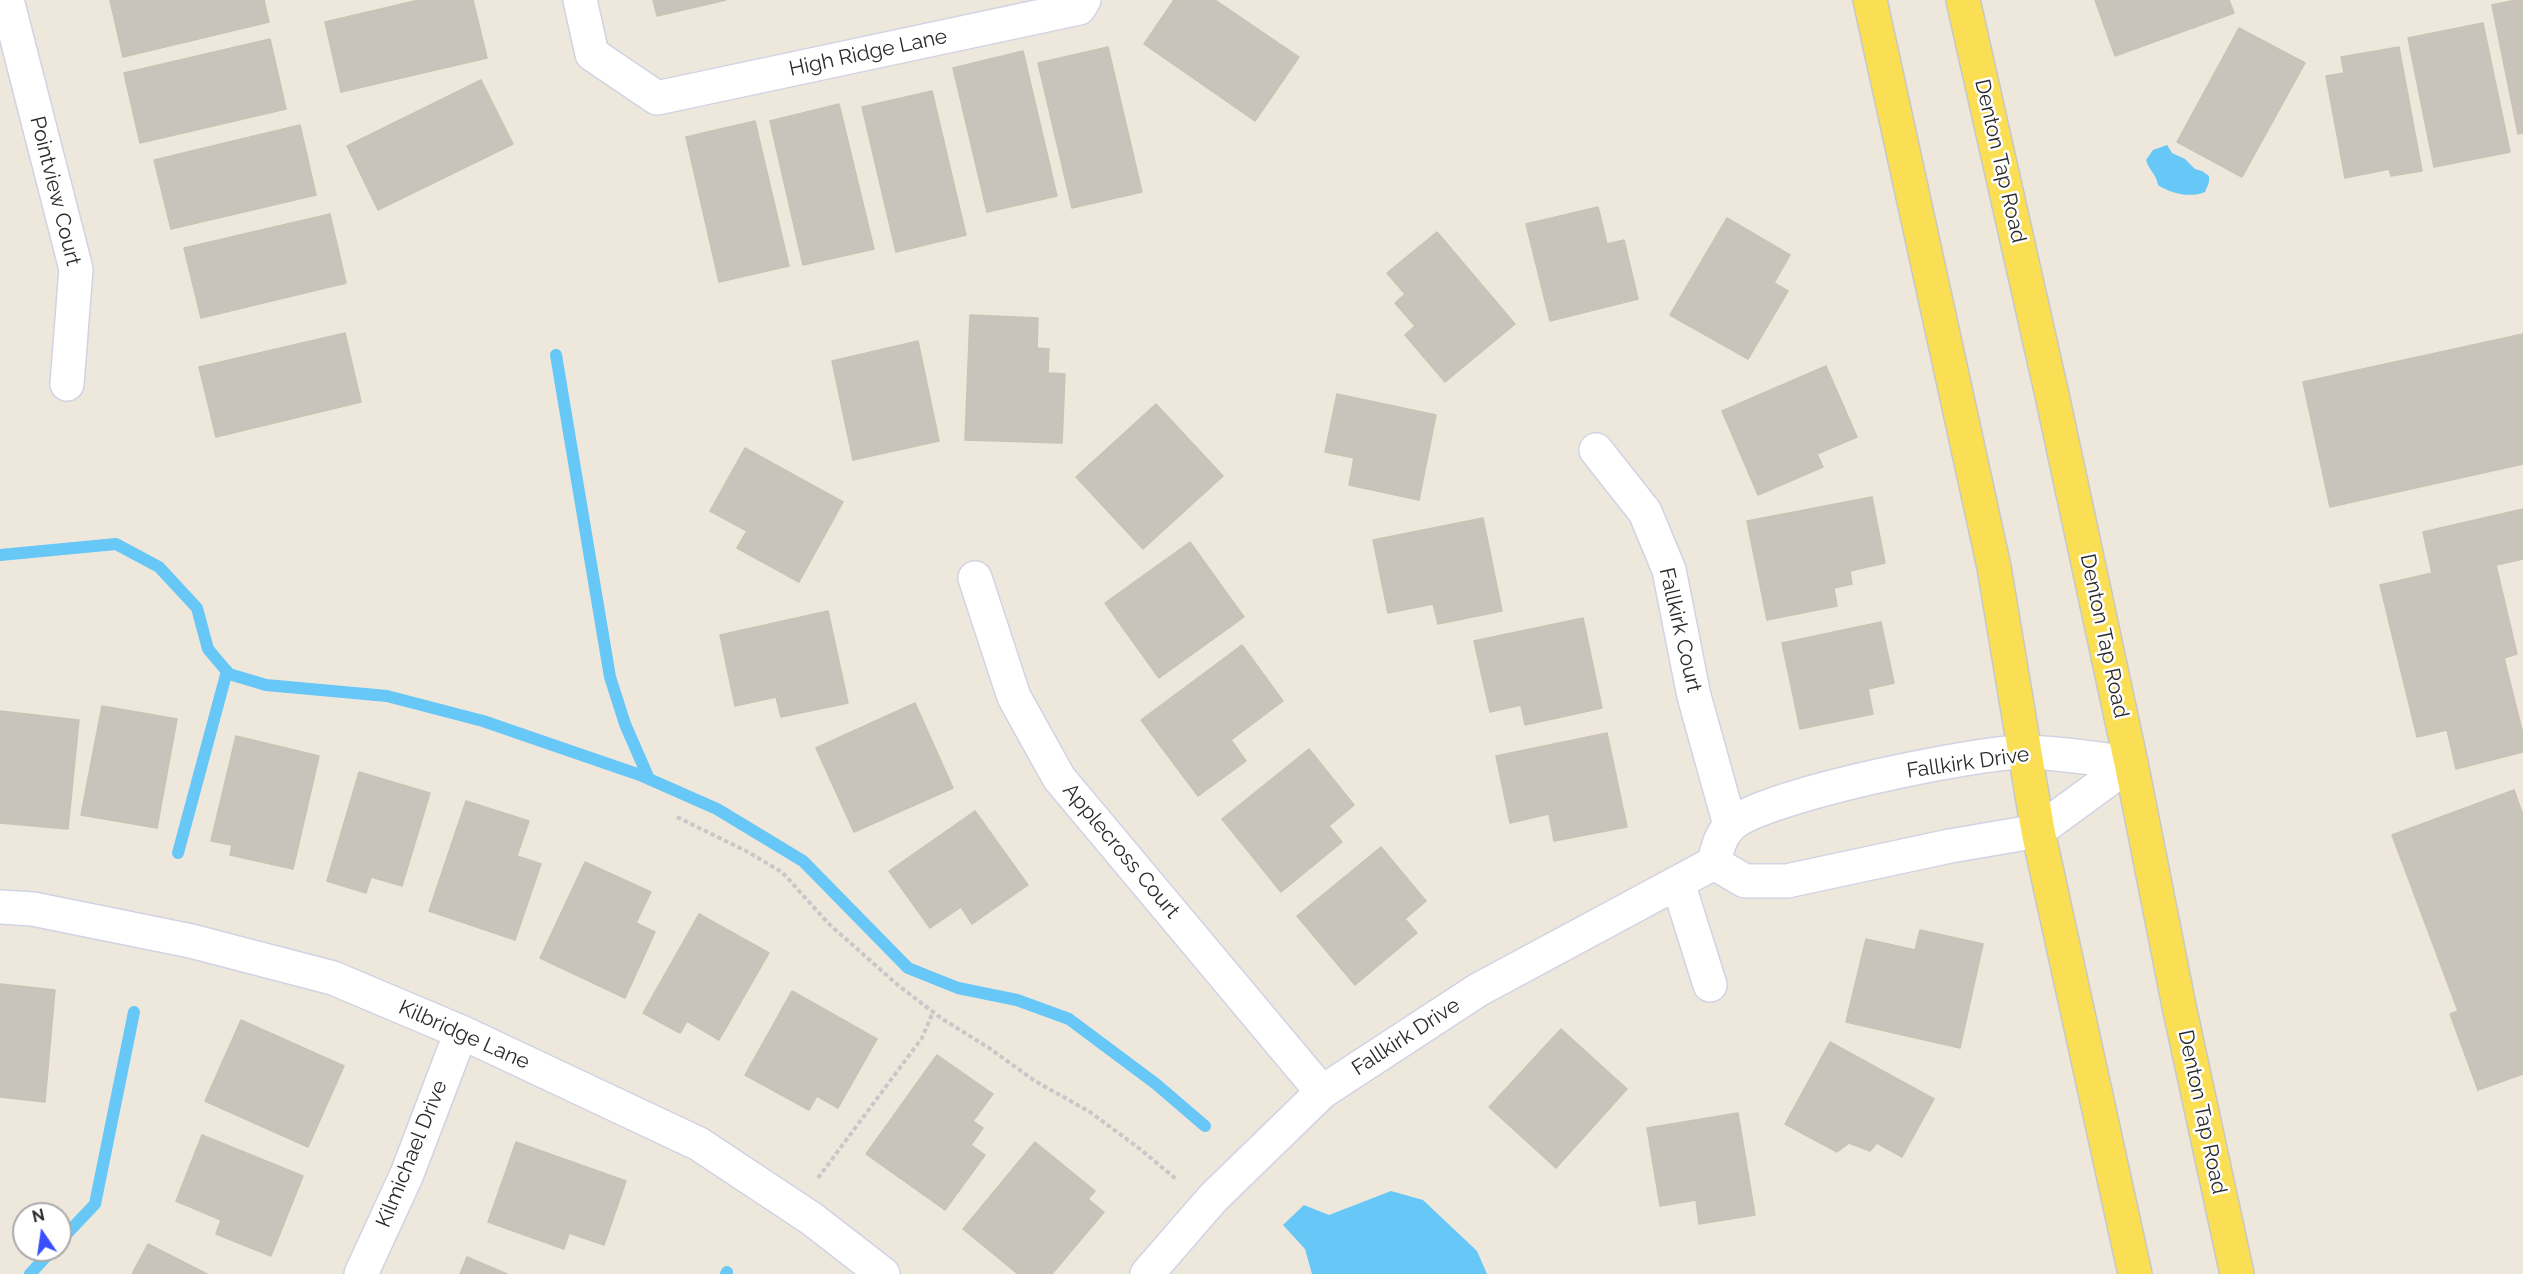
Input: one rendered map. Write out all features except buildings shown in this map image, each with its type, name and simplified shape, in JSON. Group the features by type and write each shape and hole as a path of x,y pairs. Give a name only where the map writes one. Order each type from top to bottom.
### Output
{"main road":[{"path":"1870,0 1994,567 2038,831 2134,1274"},
{"name":"Denton Tap Road","path":"1963,0 2052,395 2237,1274"}],"street":[{"name":"Pointview Court","path":"7,0 76,269 67,384"},
{"name":"High Ridge Lane","path":"580,0 592,54 657,98 1082,4"},
{"name":"Fallkirk Court","path":"1596,450 1644,512 1669,570 1695,696 1730,825"},
{"name":"Applecross Court","path":"975,578 1014,697 1059,778 1322,1092"},
{"name":"Fallkirk Drive","path":"1730,825 1776,802 1811,792 1956,761 2025,752 2131,763"},
{"path":"1730,825 1718,845 1714,863 1745,881 1787,881 1950,846 2038,831 2131,763"},
{"name":"Fallkirk Drive","path":"1147,1274 1213,1198 1322,1092 1478,990 1714,863"},
{"path":"1678,883 1710,984"},
{"name":"Kilbridge Lane","path":"0,907 33,909 179,939 333,978 461,1032 699,1144 812,1219 883,1274"},
{"name":"Kilmichael Drive","path":"361,1274 407,1174 461,1032"}],"path":[{"path":"677,817 746,851 782,872 829,924 899,986 933,1012 1035,1081 1090,1112 1176,1179"},
{"path":"817,1179 922,1038 933,1012"}],"water":[{"path":"2167,145 2172,153 2209,176 2205,192 2194,195 2181,194 2158,185 2146,160 2153,150"},
{"path":"1391,1191 1423,1200 1477,1251 1487,1274 1312,1274 1305,1249 1283,1225 1304,1205 1329,1215"}],"waterway":[{"path":"556,355 610,677 625,724 649,779"},
{"path":"0,555 116,544 159,567 197,608 208,649 229,674 266,685 387,696 483,721 640,775 717,809 803,861 908,968 958,988 1017,1000 1069,1019 1156,1084 1205,1126"},
{"path":"178,853 227,671"},
{"path":"72,1228 95,1204 134,1012"},
{"path":"30,1274 41,1262"}]}
